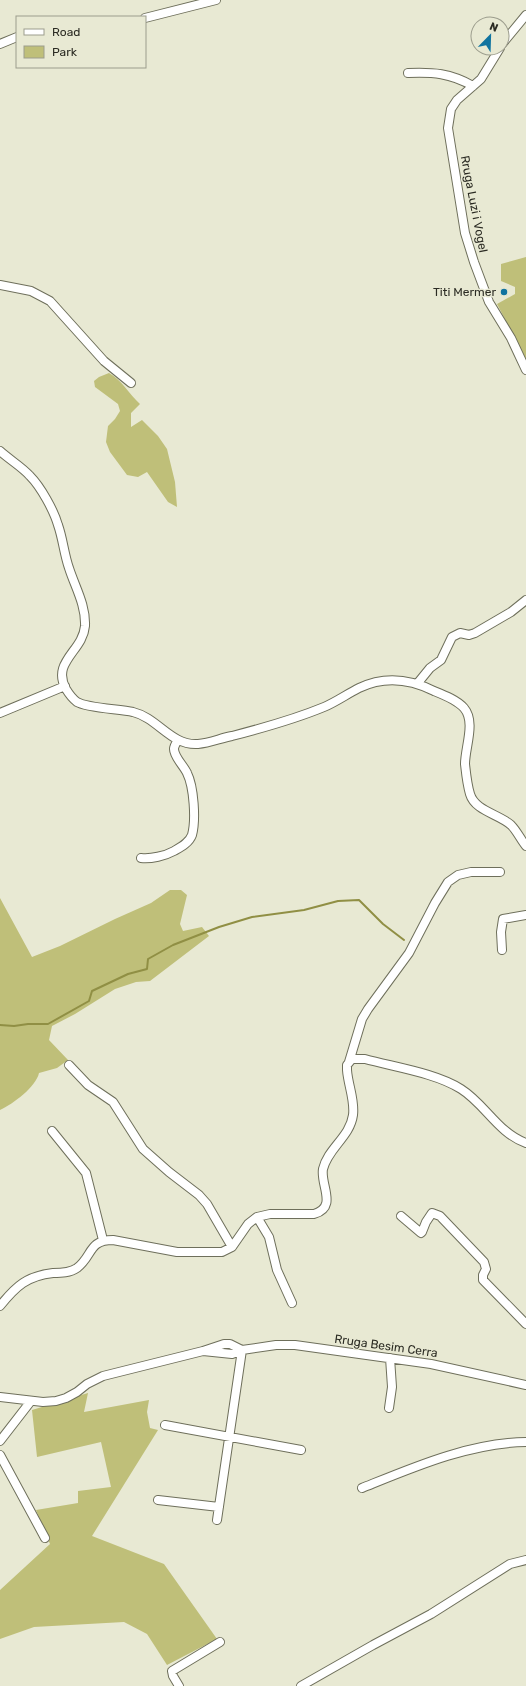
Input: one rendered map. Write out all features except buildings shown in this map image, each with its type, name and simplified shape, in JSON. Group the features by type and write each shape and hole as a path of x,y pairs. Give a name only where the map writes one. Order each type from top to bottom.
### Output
{"street":[{"path":"146,18 216,0"},
{"path":"510,34 526,15"},
{"path":"0,44 16,37"},
{"name":"Rruga Luzi i Vogel","path":"495,56 481,79 457,100 451,109 448,120 462,218 474,262 489,302 510,338 526,370"},
{"path":"408,73 450,75 472,86"},
{"path":"0,285 31,291 50,301 104,361 131,383"},
{"path":"0,451 30,475 37,484 58,523 68,566 83,606 85,627 78,644 64,666 62,680 70,694 80,704 145,716 178,740 198,744 252,731 325,707 360,688 372,684 397,680 417,684 446,696 458,703 468,714 470,726 465,765 471,797 478,805 512,827 526,846"},
{"path":"417,684 430,668 441,660 452,637 460,634 475,634 511,612 526,600"},
{"path":"0,713 65,686"},
{"path":"141,858 167,854 184,845 192,835 194,799 188,774 175,753 175,745 178,740"},
{"path":"0,1306 16,1288 29,1279 43,1274 74,1270 83,1262 93,1247 103,1240 113,1240 182,1252 222,1252 232,1247 248,1224 257,1218 270,1214 314,1214 323,1210 327,1200 323,1169 346,1133 353,1114 347,1065 355,1038 368,1008 410,953 435,902 448,882 458,875 471,872 500,872"},
{"path":"502,950 501,932 503,918 526,915"},
{"path":"349,1062 352,1059 365,1059 449,1082 470,1095 512,1137 526,1143"},
{"path":"70,1065 88,1085 113,1102 143,1149 168,1172 199,1194 207,1204 232,1247"},
{"path":"52,1131 86,1173 103,1240"},
{"path":"401,1216 421,1233 432,1213 436,1213 440,1216 484,1262 486,1269 483,1275 484,1280 526,1324"},
{"path":"257,1218 269,1237 277,1270 292,1303"},
{"name":"Rruga Besim Cerra","path":"0,1397 43,1402 66,1398 87,1384 103,1376 203,1351 232,1354 242,1350 286,1344 455,1368 525,1382"},
{"path":"217,1520 242,1350"},
{"path":"389,1408 392,1387 390,1358"},
{"path":"0,1441 31,1401"},
{"path":"165,1424 229,1438 302,1450"},
{"path":"362,1488 454,1454 486,1447 526,1442"},
{"path":"0,1455 45,1538"},
{"path":"158,1500 219,1507"},
{"path":"301,1686 373,1644 431,1614 510,1564 526,1560"},
{"path":"179,1686 172,1673 173,1669 220,1642"}],"green space":[{"path":"526,257 526,359 497,304 515,294 515,287 501,281 501,264"},
{"path":"109,373 122,383 140,404 131,413 131,427 142,420 158,436 167,449 175,482 177,507 168,502 147,472 138,477 127,475 110,452 106,442 108,426 120,411 118,404 95,387 94,381"},
{"path":"170,890 181,890 187,895 180,924 183,931 202,927 209,936 150,981 136,982 115,989 75,1014 52,1026 49,1040 68,1060 57,1068 39,1073 29,1089 11,1104 0,1110 0,898 32,957 60,946 151,903"},
{"path":"88,1393 84,1412 149,1400 147,1412 150,1428 158,1430 92,1536 164,1564 217,1639 167,1665 147,1634 124,1622 34,1627 0,1639 0,1590 50,1544 36,1510 78,1503 78,1491 111,1487 101,1442 37,1457 32,1410"}],"waterway":[{"path":"0,1025 14,1026 48,1024 89,1001 92,991 128,974 147,969 148,959 173,945 219,927 252,917 304,910 338,901 359,900 383,924 404,940"}],"place":[{"name":"Titi Mermer","path":"504,292"}]}
